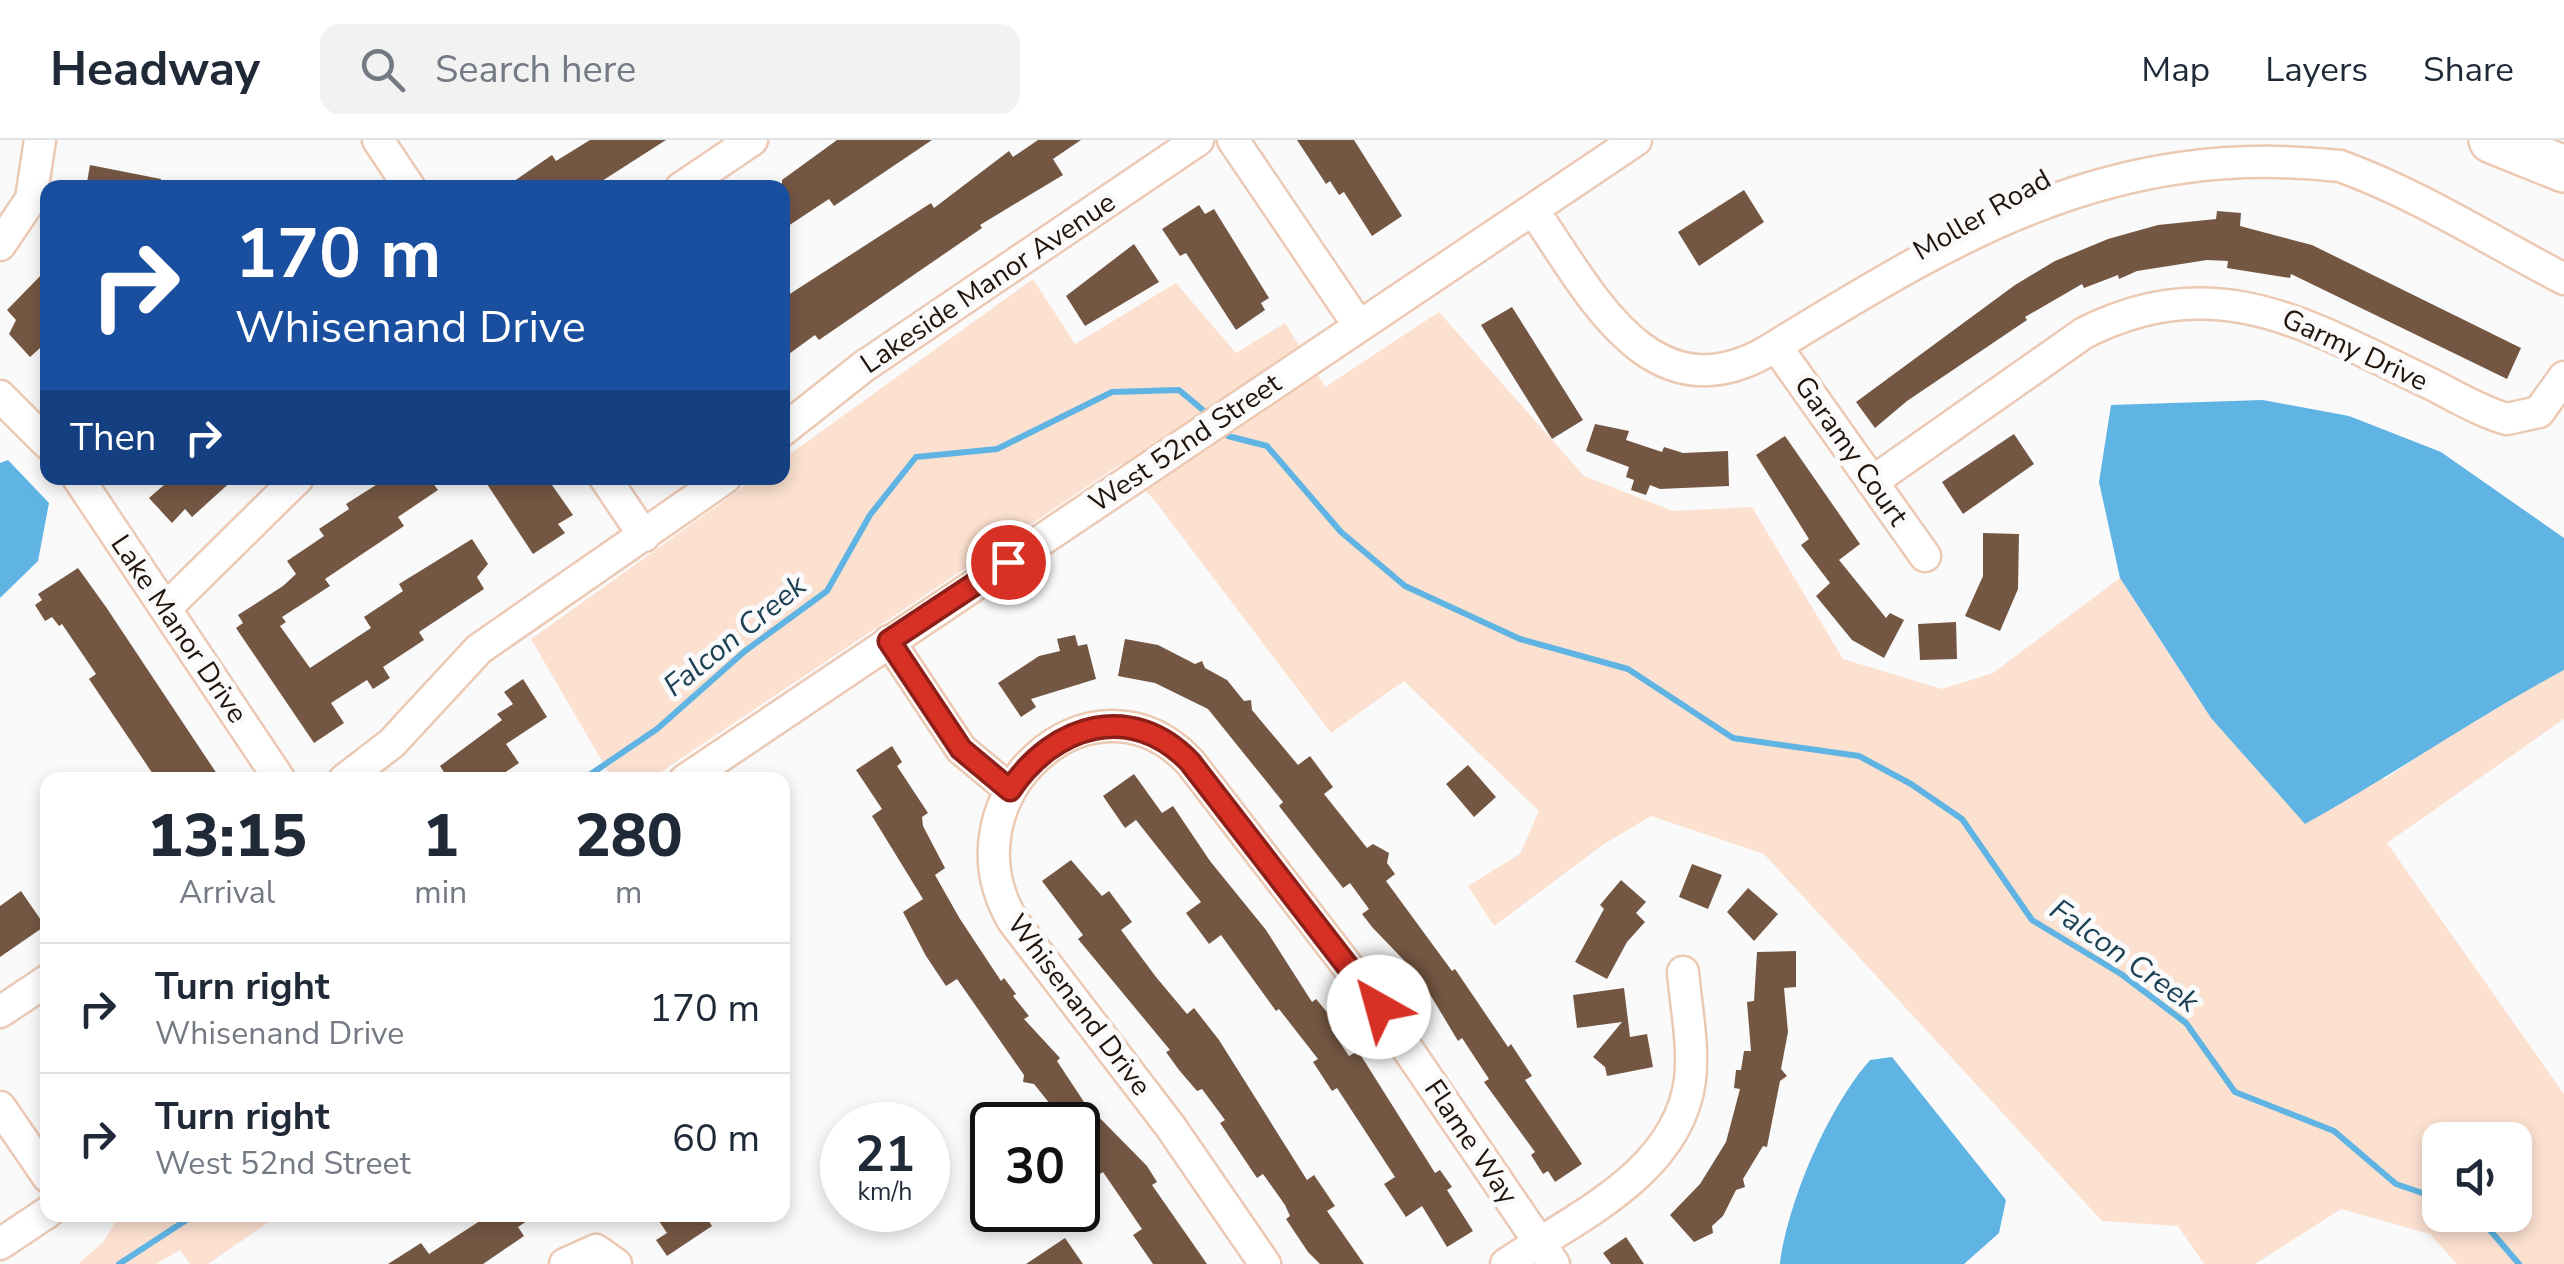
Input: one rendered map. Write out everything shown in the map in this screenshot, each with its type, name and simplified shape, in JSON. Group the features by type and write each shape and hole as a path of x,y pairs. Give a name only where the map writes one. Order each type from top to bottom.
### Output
{"highway":[{"path":"2492,140 2564,170"}],"street":[{"path":"0,245 31,199 40,140"},
{"path":"378,140 405,180"},
{"path":"693,180 752,140"},
{"name":"Lakeside Manor Avenue","path":"790,425 862,367 1198,140"},
{"path":"1233,140 1359,326"},
{"name":"West 52nd Street","path":"697,772 1636,140"},
{"name":"Moller Road","path":"1534,210 1610,320 1649,355 1687,369 1714,370 1756,357 2016,190 2076,164 2160,145 2246,145 2330,162 2382,184 2564,279"},
{"name":"Garmy Drive","path":"1872,482 2084,334 2119,317 2168,304 2232,303 2281,314 2507,420 2529,417 2542,409 2564,377"},
{"name":"Garamy Court","path":"1776,346 1925,556"},
{"path":"0,396 40,436"},
{"name":"Lake Manor Drive","path":"83,485 275,772"},
{"path":"166,608 291,485"},
{"path":"610,485 644,536"},
{"path":"354,772 392,743 479,649 716,485"},
{"path":"889,641 961,749 1010,790"},
{"name":"Flame Way","path":"1010,790 1036,759 1092,729 1132,725 1175,748 1379,1007 1546,1253"},
{"name":"Whisenand Drive","path":"1010,790 992,842 993,874 1000,898 1170,1126 1265,1264"},
{"path":"1506,1264 1546,1253 1634,1177 1678,1123 1691,1068 1683,972"},
{"path":"0,1012 40,985"},
{"path":"0,1106 40,1165"},
{"path":"0,1244 40,1217"},
{"path":"565,1264 590,1250 607,1254 616,1264"}],"shaded area":[{"path":"1033,279 1075,344 1176,283 1236,353 1285,323 1325,387 1439,312 1584,476 1673,511 1752,507 1843,659 1942,689 1993,673 2120,578 2211,718 2385,779 2483,713 2564,670 2564,719 2387,843 2564,1094 2564,1264 2457,1264 2430,1234 2423,1232 2532,1232 2532,1122 2422,1122 2422,1232 2341,1209 2255,1264 2204,1264 2178,1226 2102,1221 1764,854 1651,816 1604,844 1494,926 1468,886 1520,854 1539,811 1404,681 1331,733 1155,501 1121,464 661,772 608,772 531,639 746,485 790,485 790,454"},
{"path":"116,1222 269,1222 208,1264 190,1264 180,1250 156,1264 78,1264 103,1242"}],"water":[{"path":"2263,400 2349,416 2441,452 2564,538 2564,670 2305,824 2211,718 2120,578 2099,482 2111,405"},
{"path":"8,460 49,503 38,561 0,598 0,463"},
{"path":"1892,1057 2006,1200 1999,1233 1964,1264 1780,1264 1801,1184 1839,1103 1870,1060"}],"building":[{"path":"590,140 666,140 604,180 516,180 552,155 556,161"},
{"path":"837,140 932,140 834,206 829,199 790,225 790,180 782,180"},
{"path":"1038,140 1081,140 1053,159 1063,175 980,225 982,228 819,340 815,335 790,353 790,294 931,203 934,208 1009,151 1013,157"},
{"path":"1297,140 1354,140 1402,216 1372,236 1344,192 1339,195 1330,181 1326,184"},
{"path":"90,165 161,179 161,180 87,180"},
{"path":"1744,190 1764,222 1699,266 1678,232"},
{"path":"1199,205 1205,214 1214,209 1269,298 1261,303 1265,310 1236,330 1186,253 1180,256 1162,229"},
{"path":"2217,211 2241,213 2240,226 2312,245 2521,348 2507,379 2291,274 2290,278 2227,268 2228,261 2207,260 2137,271 2119,279 2118,275 2084,288 2082,284 2025,317 2027,320 1907,401 1875,428 1856,402 2015,285 2055,261 2108,239 2158,225 2216,219"},
{"path":"1134,244 1159,282 1085,326 1066,296"},
{"path":"40,276 40,348 30,357 9,334 16,320 7,310"},
{"path":"1512,307 1583,420 1552,439 1481,325"},
{"path":"1595,424 1629,431 1626,440 1662,452 1664,447 1683,453 1728,451 1729,486 1660,489 1650,485 1646,495 1631,490 1634,480 1626,477 1629,467 1586,451"},
{"path":"2014,434 2034,464 1963,514 1942,482"},
{"path":"1785,436 1860,544 1839,560 1886,618 1890,613 1904,620 1884,658 1852,640 1816,596 1830,583 1801,545 1809,539 1756,455"},
{"path":"164,485 227,485 192,517 185,509 172,523 149,498"},
{"path":"376,485 434,485 438,490 398,517 404,526 325,579 330,586 282,617 286,622 280,626 310,668 371,628 364,617 403,591 399,584 472,539 488,564 477,577 484,589 419,632 424,640 383,667 390,678 373,689 367,680 331,703 344,723 314,743 236,628 243,623 238,615 296,574 287,561 324,536 319,529 349,509 346,504"},
{"path":"488,485 552,485 573,515 558,524 565,533 533,554"},
{"path":"1983,533 2019,534 2018,589 2000,631 1965,616 1983,576"},
{"path":"78,568 216,772 152,772 89,679 96,674 62,624 59,626 52,617 45,621 35,605 42,600 38,594"},
{"path":"1956,622 1957,659 1920,660 1918,624"},
{"path":"1075,635 1078,646 1087,644 1096,679 1031,699 1036,707 1021,717 998,683 1039,656 1060,651 1057,639"},
{"path":"1125,639 1158,645 1195,664 1202,661 1205,668 1227,680 1244,701 1251,700 1252,710 1298,765 1310,756 1333,787 1324,794 1367,848 1373,844 1389,853 1387,863 1395,874 1386,881 1452,971 1455,969 1508,1047 1511,1044 1532,1076 1525,1080 1582,1164 1555,1182 1548,1171 1543,1174 1531,1155 1535,1152 1484,1082 1489,1079 1462,1038 1458,1041 1419,976 1372,927 1362,914 1369,909 1350,883 1343,888 1279,806 1283,802 1208,709 1155,683 1118,676"},
{"path":"523,679 547,717 506,744 519,763 506,772 444,772 440,766 502,720 497,714 513,704 504,692"},
{"path":"892,746 902,762 897,766 928,813 922,817 923,826 945,868 935,875 1001,981 1004,978 1016,994 1013,996 1029,1016 1024,1019 1060,1058 1057,1061 1084,1102 1048,1102 1034,1084 1023,1082 1024,1075 957,979 946,986 903,912 923,899 872,816 882,809 856,770"},
{"path":"1468,765 1496,797 1474,817 1446,784"},
{"path":"1134,774 1162,813 1173,806 1210,861 1266,930 1312,1002 1316,999 1337,1024 1331,1029 1349,1056 1358,1051 1435,1173 1440,1170 1452,1187 1447,1190 1473,1231 1447,1247 1422,1206 1406,1217 1384,1184 1395,1177 1337,1088 1332,1091 1313,1062 1318,1059 1279,1009 1276,1011 1221,935 1209,944 1186,913 1201,902 1136,820 1125,828 1103,796"},
{"path":"1071,860 1102,896 1109,891 1132,922 1121,930 1187,1014 1194,1008 1219,1040 1307,1180 1314,1175 1335,1206 1327,1211 1364,1264 1320,1264 1308,1252 1286,1219 1290,1216 1285,1205 1263,1174 1257,1178 1220,1123 1225,1120 1202,1089 1197,1091 1179,1070 1166,1052 1170,1050 1078,939 1083,935 1042,881"},
{"path":"1692,864 1722,875 1708,909 1679,897"},
{"path":"1621,880 1646,902 1636,913 1645,922 1627,942 1607,979 1575,962 1604,909 1600,905"},
{"path":"1748,888 1778,914 1754,941 1727,912"},
{"path":"21,891 40,919 40,929 0,957 0,906"},
{"path":"1796,951 1796,987 1784,988 1788,1032 1781,1069 1787,1076 1780,1081 1767,1147 1763,1146 1743,1179 1745,1187 1736,1190 1723,1216 1712,1226 1713,1233 1694,1242 1670,1215 1700,1184 1726,1142 1740,1089 1734,1088 1736,1070 1741,1070 1744,1051 1751,1051 1747,1002 1754,1001 1757,952"},
{"path":"1624,988 1630,1037 1647,1034 1653,1067 1607,1076 1605,1067 1593,1057 1622,1022 1577,1028 1573,995"},
{"path":"1100,1118 1147,1166 1157,1182 1152,1185 1207,1264 1153,1264 1133,1235 1142,1229 1103,1172 1100,1174"},
{"path":"478,1222 526,1222 518,1227 524,1236 483,1264 388,1264 421,1243 429,1254"},
{"path":"660,1222 709,1222 712,1226 667,1256 656,1240 667,1233"},
{"path":"1626,1237 1644,1264 1611,1264 1603,1253"},
{"path":"1065,1238 1083,1264 1026,1264"}],"waterway":[{"name":"Falcon Creek","path":"594,772 657,729 745,651 827,591 870,515 916,457 997,449 1112,392 1179,390 1204,411"},
{"name":"Falcon Creek","path":"1228,436 1267,446 1341,532 1405,586 1520,639 1628,669 1733,738 1859,756 1911,784 1962,819 2032,920 2121,974 2186,1023 2235,1092 2334,1131 2396,1184 2422,1193"},
{"name":"Falcon Creek","path":"119,1264 183,1222"},
{"name":"Falcon Creek","path":"2492,1232 2519,1264"}],"route":[{"path":"1008,562 889,641 968,757 1010,790 1028,765 1075,736 1125,724 1147,730 1190,762 1379,1007"}]}
